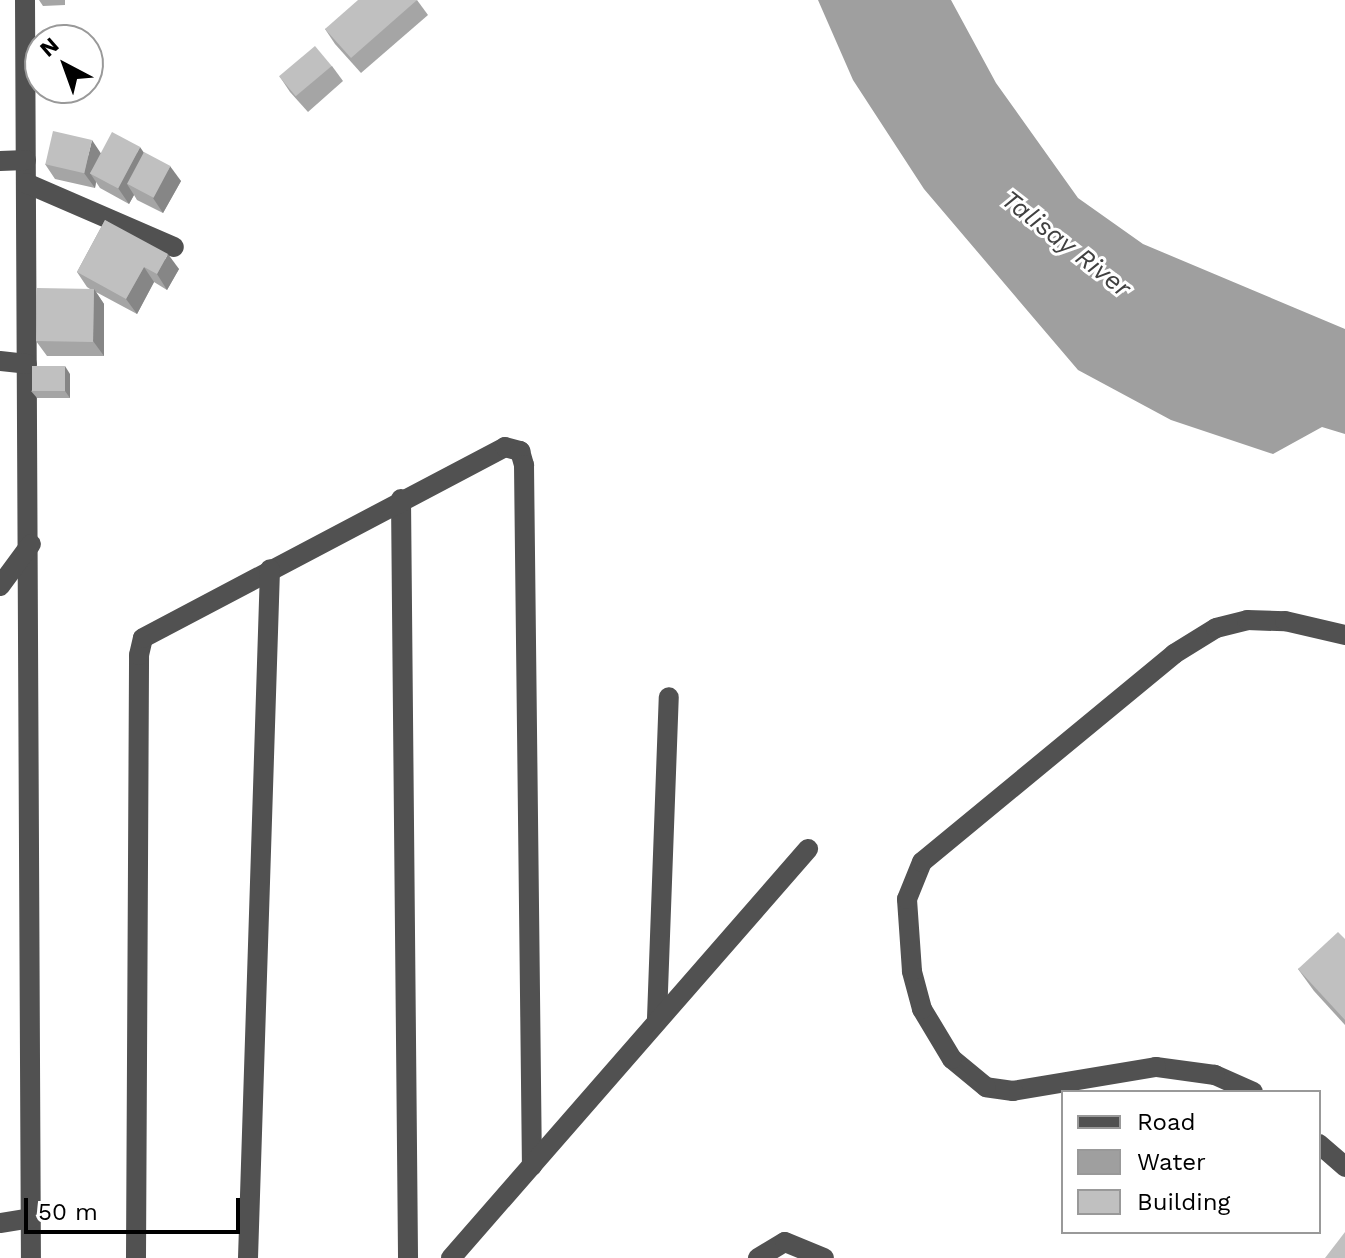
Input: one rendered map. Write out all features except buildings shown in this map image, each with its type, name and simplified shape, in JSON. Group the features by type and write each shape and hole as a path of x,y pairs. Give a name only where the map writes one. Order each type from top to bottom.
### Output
{"street":[{"path":"25,0 31,544 31,1258"},
{"path":"0,161 26,160"},
{"path":"26,183 174,247"},
{"path":"0,361 27,364"},
{"path":"136,1258 140,645 157,628 495,449 514,448 522,456 532,1166"},
{"path":"401,499 408,1258"},
{"path":"0,586 31,544"},
{"path":"248,1258 270,569"},
{"path":"1249,1090 1215,1075 1156,1067 1013,1091 986,1087 952,1059 922,1009 912,971 907,899 922,862 1174,654 1216,628 1247,620 1285,621 1345,635"},
{"path":"657,1018 669,697"},
{"path":"451,1258 657,1018 808,849"},
{"path":"1321,1146 1345,1167"},
{"path":"0,1223 31,1218"},
{"path":"758,1258 785,1242 824,1258"}],"water":[{"name":"Talisay River","path":"818,0 951,0 996,83 1078,198 1143,244 1345,329 1345,434 1322,427 1273,454 1171,420 1078,370 924,189 853,80"}]}
